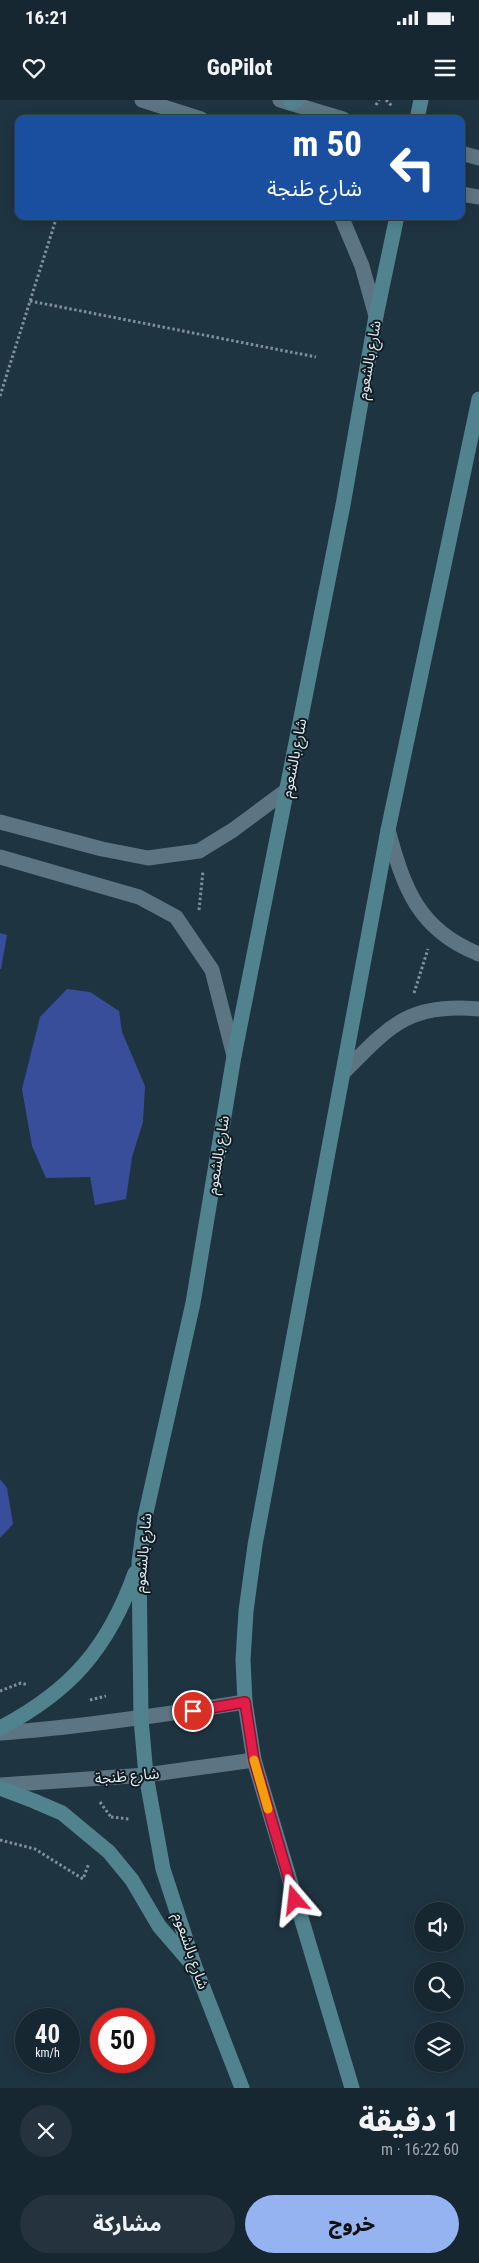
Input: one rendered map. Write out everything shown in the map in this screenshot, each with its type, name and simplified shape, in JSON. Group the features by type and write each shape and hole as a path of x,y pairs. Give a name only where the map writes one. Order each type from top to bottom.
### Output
{"main road":[{"path":"418,115 421,100"},
{"name":"شارع بالشعوم","path":"242,2088 195,1967 163,1869 146,1775 141,1719 139,1562 145,1516 193,1303 234,1056 344,505 376,316 396,220"},
{"path":"352,2088 254,1760 245,1702 243,1660 246,1611 255,1545 388,830 479,399"},
{"path":"471,437 479,418"},
{"path":"0,1728 30,1712 62,1687 99,1647 123,1607 139,1562"},
{"path":"0,1787 62,1813 110,1852 132,1880 159,1926 195,1967"}],"street":[{"path":"142,100 189,115"},
{"path":"290,101 331,115"},
{"path":"465,154 479,158"},
{"path":"465,195 479,197"},
{"path":"343,220 362,266 376,316"},
{"path":"0,822 102,849 148,858 199,851 233,830 287,790"},
{"path":"388,830 399,869 412,899 433,927 479,954"},
{"path":"0,857 139,897 176,917 212,970 234,1056"},
{"path":"343,1073 386,1030 408,1016 433,1010 461,1007 479,1009"},
{"path":"0,1733 72,1728 245,1702"},
{"name":"شارع طَنجة","path":"0,1787 146,1775 254,1760"}],"path":[{"path":"376,105 379,100"},
{"path":"386,100 392,106"},
{"path":"0,396 56,220"},
{"path":"30,300 316,357"},
{"path":"198,918 204,866"},
{"path":"412,1001 431,940"},
{"path":"84,1702 106,1696"},
{"path":"100,1802 111,1818 129,1819"},
{"path":"0,1840 35,1849 84,1879 91,1861"}],"building":[{"path":"0,933 7,935 1,969 0,969"},
{"path":"67,989 90,992 119,1011 122,1032 145,1086 143,1122 132,1157 126,1199 95,1205 90,1177 46,1178 32,1146 22,1089 40,1017"},
{"path":"0,1479 7,1488 13,1524 0,1538"}],"slow traffic":[{"path":"254,1760 268,1809"}],"route":[{"path":"193,1711 245,1702 254,1760 295,1900"}]}
